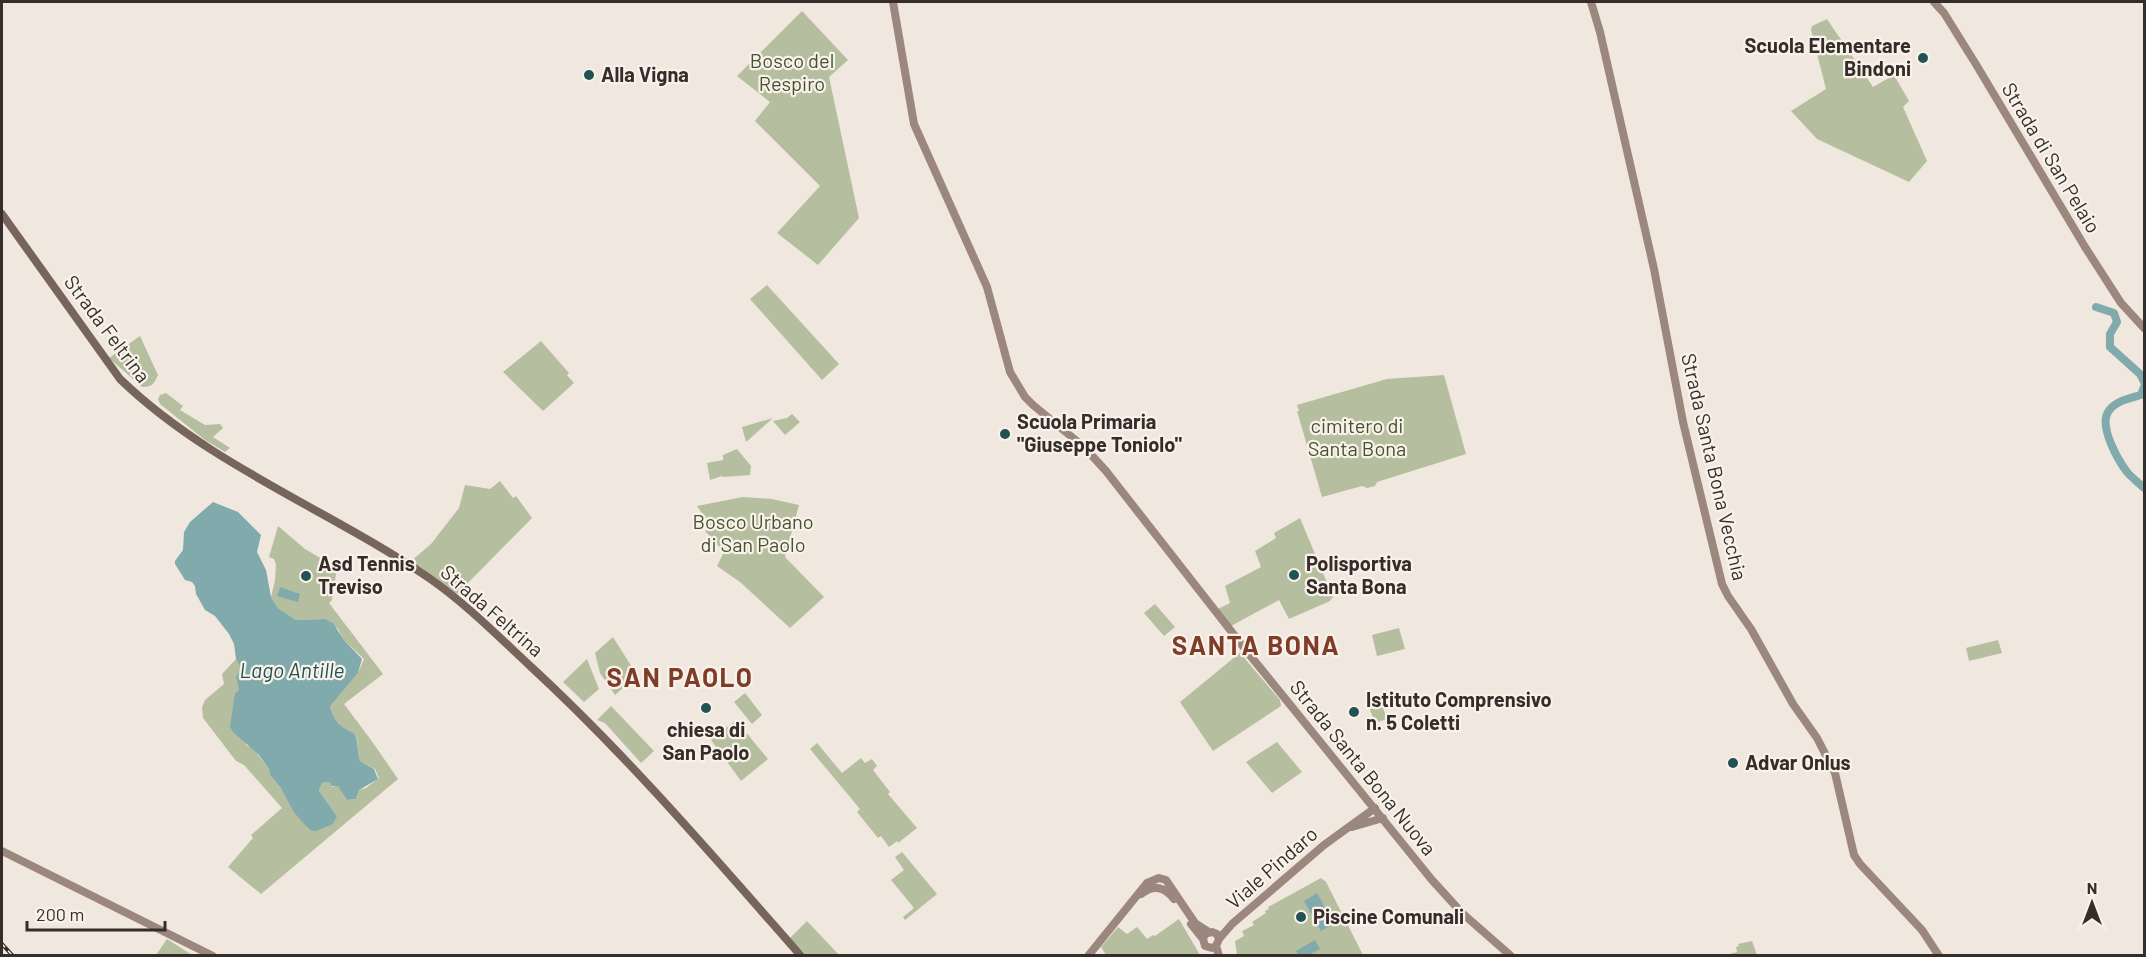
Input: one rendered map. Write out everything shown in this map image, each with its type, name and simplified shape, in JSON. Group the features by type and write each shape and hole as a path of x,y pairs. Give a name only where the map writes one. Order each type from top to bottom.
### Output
{"main road":[{"name":"Strada Feltrina","path":"2,214 120,380 144,402 213,450 429,578 468,607 589,722 801,956"}],"street":[{"name":"Strada Santa Bona Nuova","path":"893,2 909,107 916,132 987,287 1006,362 1015,382 1033,405 1083,447 1106,471 1249,654 1428,875 1457,908 1511,956"},
{"name":"Strada Santa Bona Vecchia","path":"1591,2 1600,32 1654,269 1683,422 1722,584 1793,704 1817,738 1835,773 1854,855 1922,930 1939,956"},
{"name":"Strada di San Pelaio","path":"1934,2 1955,30 2121,303 2145,328"},
{"path":"1365,814 1366,797"},
{"name":"Viale Pindaro","path":"1138,896 1151,888 1163,889 1169,893 1203,939 1205,934 1214,942 1337,834 1376,809"},
{"name":"Viale Pindaro","path":"1354,826 1376,809"},
{"name":"Viale Pindaro","path":"1337,834 1354,826 1383,818"},
{"path":"2,851 213,956"},
{"path":"1088,956 1150,881 1159,878 1166,880 1195,923 1214,942 1219,956"}],"green space":[{"name":"Bosco del Respiro","path":"802,11 848,60 829,77 859,218 818,265 777,233 820,186 755,121 770,102 737,76"},
{"path":"1827,19 1873,87 1894,75 1909,101 1903,107 1927,161 1909,182 1817,139 1791,111 1826,89 1811,30 1812,26"},
{"path":"767,285 839,364 822,380 750,299"},
{"path":"140,336 158,375 152,384 145,387 142,387 109,358"},
{"path":"541,341 569,373 567,375 574,383 543,411 503,372"},
{"name":"cimitero di Santa Bona","path":"1444,375 1466,454 1377,482 1375,486 1367,488 1362,486 1322,497 1297,405 1387,379"},
{"path":"166,393 183,406 180,410 205,425 220,424 223,428 213,437 230,448 225,452 205,440 160,404 158,399 160,395"},
{"path":"792,414 800,422 785,435 773,421 787,418"},
{"path":"773,418 746,442 742,427"},
{"path":"737,449 751,466 750,475 722,476 710,480 707,463 723,460 723,455"},
{"path":"500,481 513,498 516,496 532,518 457,594 410,562 431,544 459,508 465,485 490,489"},
{"name":"Bosco Urbano di San Paolo","path":"743,497 772,499 799,505 785,557 824,597 790,628 740,582 717,566 724,552 705,531 711,526 697,506"},
{"path":"1300,518 1333,597 1330,601 1289,619 1279,600 1231,626 1218,609 1230,603 1225,586 1261,567 1255,551 1276,538 1274,533"},
{"path":"278,526 305,549 337,568 332,600 329,603 383,674 344,704 398,779 261,894 228,867 253,838 251,835 282,808 244,765 236,761 203,718 202,707 205,700 224,684 222,674 236,659 243,669 240,674 239,690 235,693 246,745 253,748 269,769 270,775 280,787 293,811 337,816 319,791 322,783 329,782 333,787 338,785 347,800 356,799 359,790 366,788 379,778 375,769 360,761 358,742 354,734 346,732 331,714 330,705 358,673 364,659 344,640 338,629 325,619 296,620 278,608 271,597 276,565 274,559 269,557"},
{"path":"1155,604 1175,627 1164,636 1144,613"},
{"path":"1399,628 1405,649 1377,656 1372,635"},
{"path":"613,637 637,675 615,695 600,673 595,653"},
{"path":"1998,640 2002,653 1969,661 1966,648"},
{"path":"1241,652 1280,700 1281,706 1213,751 1180,702"},
{"path":"587,659 599,689 584,702 563,682"},
{"path":"745,693 762,715 752,724 734,702"},
{"path":"1379,697 1387,719 1375,723 1367,702"},
{"path":"611,706 654,751 641,763 605,723 597,720"},
{"path":"736,720 768,759 741,781 711,740"},
{"path":"1277,742 1302,772 1272,793 1246,762"},
{"path":"817,743 842,773 861,758 865,763 872,759 877,766 873,770 890,792 888,794 917,828 889,847 881,836 878,838 857,812 860,809 810,749"},
{"path":"902,852 937,894 905,920 903,917 914,908 891,880 904,870 895,857"},
{"name":"Piscine Comunali","path":"1321,878 1326,882 1363,955 1237,955 1235,941 1244,936 1242,931 1254,925 1252,922 1266,913 1268,907"},
{"path":"1179,919 1200,955 1106,955 1101,947 1118,927 1127,934 1137,927 1147,939"},
{"path":"807,921 839,955 806,955 790,938"},
{"path":"167,939 192,955 156,955"},
{"path":"1752,941 1757,955 1726,955 1737,952 1738,944"}],"water":[{"name":"Lago Antille","path":"213,502 238,512 261,535 257,552 266,570 271,597 278,608 296,620 325,619 333,623 344,640 362,659 358,673 330,706 338,723 354,733 360,761 374,769 378,779 359,790 356,799 347,800 338,786 332,786 329,782 322,783 319,791 337,816 333,824 316,831 312,831 293,811 259,755 230,727 235,693 239,690 236,677 242,669 236,659 234,644 215,616 205,610 196,594 195,586 192,582 185,580 175,564 183,550 184,532 190,522"},
{"path":"280,587 300,594 298,602 277,596"},
{"path":"1317,893 1334,924 1321,931 1304,901"},
{"path":"1315,940 1320,949 1308,955 1298,955 1296,951"}],"waterway":[{"path":"2096,307 2114,313 2117,322 2110,334 2110,347 2140,374 2144,382"},
{"path":"2144,387 2141,395 2115,405 2106,418 2108,434 2119,460 2127,472 2144,488"}],"railway":[{"path":"2,944 13,956"}],"place":[{"name":"Scuola Elementare Bindoni","path":"1923,58"},
{"name":"Alla Vigna","path":"589,75"},
{"name":"Scuola Primaria \"Giuseppe Toniolo\"","path":"1005,434"},
{"name":"Polisportiva Santa Bona","path":"1294,575"},
{"name":"Asd Tennis Treviso","path":"306,576"},
{"name":"chiesa di San Paolo","path":"706,708"},
{"name":"Istituto Comprensivo n. 5 Coletti","path":"1354,712"},
{"name":"Advar Onlus","path":"1733,763"},
{"name":"Piscine Comunali","path":"1301,917"}],"district":[{"name":"SANTA BONA","path":"1256,646"},
{"name":"SAN PAOLO","path":"680,678"}]}
